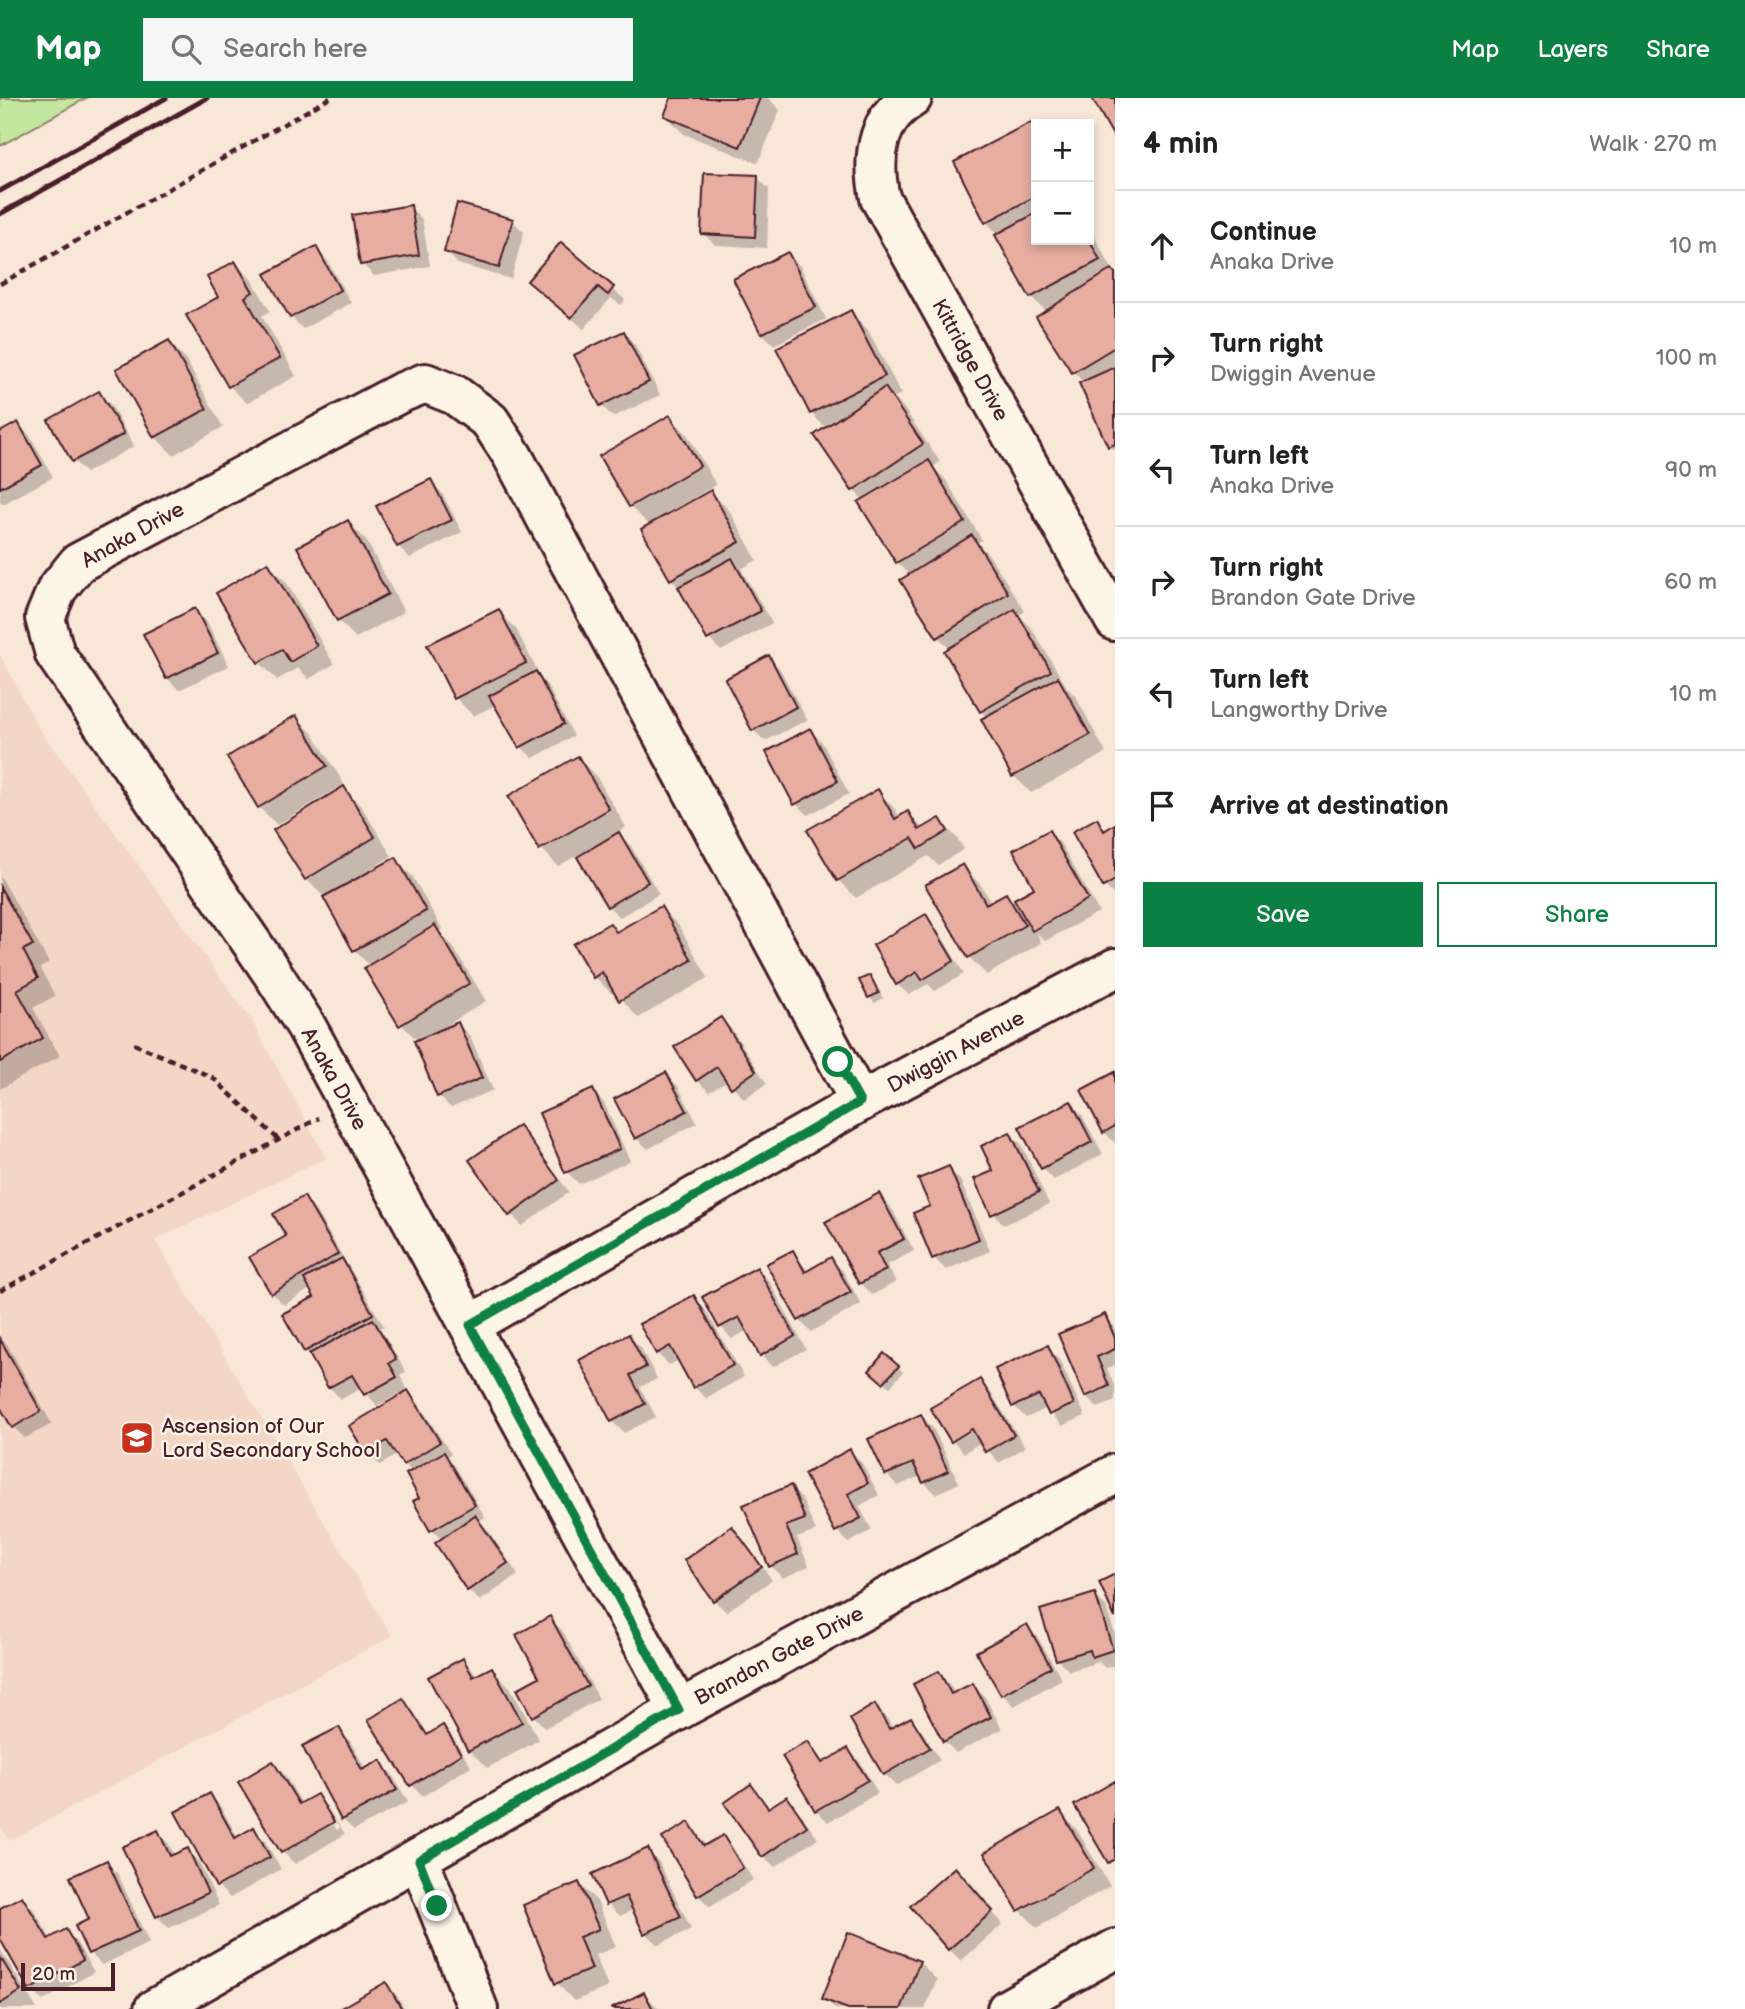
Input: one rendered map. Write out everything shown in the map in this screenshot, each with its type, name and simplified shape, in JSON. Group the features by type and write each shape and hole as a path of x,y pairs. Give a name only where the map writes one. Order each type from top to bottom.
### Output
{"street":[{"name":"Kittridge Drive","path":"912,98 890,115 879,141 875,175 880,198 1115,621"},
{"name":"Anaka Drive","path":"679,1710 306,1026 55,654 45,618 57,589 78,563 400,393 425,383 455,395 490,421 512,455 860,1102"},
{"name":"Dwiggin Avenue","path":"470,1325 860,1102 1115,968"},
{"name":"Brandon Gate Drive","path":"154,2009 679,1710 1115,1475"},
{"path":"419,1860 478,2009"},
{"path":"1007,2009 1115,1949"}],"path":[{"path":"0,284 330,98"},
{"path":"134,1044 212,1077 279,1140"},
{"path":"0,1292 348,1102"}],"shaded area":[{"name":"Ascension of Our Lord Secondary School","path":"0,655 38,727 252,1021 326,1158 155,1240 392,1636 9,1841 0,1826"}],"green space":[{"path":"0,98 86,98 0,146"}],"building":[{"path":"671,98 760,98 740,147 664,116"},
{"path":"1092,98 1115,98 1115,139"},
{"path":"1031,122 1031,199 985,223 954,162"},
{"path":"704,173 758,175 755,237 701,234"},
{"path":"457,203 513,219 499,268 444,252"},
{"path":"411,205 419,255 360,265 352,215"},
{"path":"1031,216 1031,245 1092,245 1100,260 1030,298 995,235"},
{"path":"561,242 614,287 608,295 598,287 571,318 527,281"},
{"path":"316,246 340,290 290,318 265,274"},
{"path":"788,252 816,307 761,334 733,279"},
{"path":"235,261 253,292 245,297 280,358 228,387 186,315 218,297 207,277"},
{"path":"1112,269 1115,273 1115,347 1072,373 1036,317"},
{"path":"851,310 885,376 810,414 776,348"},
{"path":"624,331 649,382 600,406 574,355"},
{"path":"169,340 207,409 154,438 116,369"},
{"path":"1115,367 1115,444 1108,447 1079,383"},
{"path":"885,387 923,444 852,491 814,435"},
{"path":"99,391 124,434 72,462 48,420"},
{"path":"670,415 700,466 629,507 599,456"},
{"path":"18,422 42,465 0,488 0,432"},
{"path":"929,460 965,522 896,563 858,502"},
{"path":"431,479 452,520 397,547 376,506"},
{"path":"711,490 740,542 670,580 641,529"},
{"path":"348,520 388,594 337,621 297,547"},
{"path":"972,535 1008,593 937,638 900,580"},
{"path":"732,558 761,611 707,640 678,587"},
{"path":"268,562 317,646 290,662 282,649 258,663 216,593"},
{"path":"195,608 218,653 166,679 143,634"},
{"path":"499,609 526,663 454,699 427,645"},
{"path":"1015,609 1051,671 980,712 944,651"},
{"path":"769,655 796,707 752,731 725,679"},
{"path":"536,671 564,724 519,748 489,696"},
{"path":"1058,677 1090,735 1012,777 981,719"},
{"path":"296,715 327,766 258,808 227,757"},
{"path":"810,728 838,781 794,805 766,752"},
{"path":"578,756 609,809 539,850 508,796"},
{"path":"344,786 375,837 305,880 273,830"},
{"path":"878,789 895,819 908,811 919,830 940,818 948,831 919,849 912,838 837,881 807,830"},
{"path":"1097,818 1104,831 1115,824 1115,880 1103,887 1072,832"},
{"path":"1049,830 1088,899 1032,931 1014,899 1034,888 1013,850"},
{"path":"619,832 648,882 607,907 577,857"},
{"path":"396,857 426,911 353,951 323,897"},
{"path":"963,864 986,904 1006,893 1025,925 968,958 925,885"},
{"path":"0,887 33,945 23,950 38,978 17,990 43,1038 0,1062"},
{"path":"661,906 692,960 619,1001 602,972 593,978 573,944 610,923 616,932"},
{"path":"926,914 954,961 922,980 917,972 896,985 873,945"},
{"path":"435,925 470,983 399,1026 364,968"},
{"path":"870,975 879,993 868,998 859,980"},
{"path":"721,1017 756,1071 731,1088 717,1067 696,1081 674,1047"},
{"path":"458,1022 482,1078 437,1097 414,1041"},
{"path":"666,1072 687,1111 635,1139 614,1099"},
{"path":"1115,1072 1115,1126 1103,1133 1081,1090"},
{"path":"593,1089 620,1149 565,1173 539,1113"},
{"path":"1071,1101 1092,1142 1041,1169 1019,1127"},
{"path":"519,1125 559,1180 509,1216 469,1160"},
{"path":"1010,1132 1039,1192 991,1215 974,1179 993,1171 981,1146"},
{"path":"949,1166 979,1239 932,1259 913,1213 930,1206 918,1179"},
{"path":"879,1193 904,1239 877,1253 886,1270 859,1284 825,1222"},
{"path":"304,1196 338,1254 271,1294 249,1257 286,1236 273,1214"},
{"path":"793,1250 805,1272 831,1257 851,1292 798,1321 766,1264"},
{"path":"342,1258 373,1314 304,1352 282,1314 314,1297 304,1279"},
{"path":"757,1267 795,1336 760,1356 739,1317 719,1328 702,1297"},
{"path":"694,1295 733,1365 693,1388 670,1346 656,1354 639,1324"},
{"path":"1105,1314 1115,1338 1115,1349 1097,1357 1109,1386 1085,1397 1058,1334"},
{"path":"373,1319 396,1359 389,1363 397,1377 364,1395 352,1375 328,1388 309,1354"},
{"path":"629,1334 646,1367 630,1375 645,1404 611,1422 579,1360"},
{"path":"0,1339 41,1411 12,1428 0,1407"},
{"path":"1048,1345 1074,1404 1049,1415 1039,1395 1012,1407 995,1369"},
{"path":"884,1353 899,1366 883,1383 869,1371"},
{"path":"980,1379 1014,1435 985,1452 972,1429 951,1442 930,1408"},
{"path":"408,1390 440,1442 403,1465 387,1441 366,1454 349,1426"},
{"path":"921,1414 948,1471 923,1483 913,1463 885,1475 868,1439"},
{"path":"850,1449 868,1483 848,1494 861,1518 835,1532 804,1474"},
{"path":"444,1452 475,1505 430,1531 413,1501 419,1498 406,1474"},
{"path":"791,1485 805,1519 786,1526 798,1554 769,1567 743,1505"},
{"path":"475,1515 508,1563 467,1591 435,1543"},
{"path":"732,1526 762,1567 713,1601 684,1560"},
{"path":"1115,1574 1115,1618 1099,1582"},
{"path":"1095,1593 1113,1650 1092,1657 1090,1650 1056,1660 1040,1610"},
{"path":"550,1616 588,1686 532,1717 517,1689 539,1677 516,1635"},
{"path":"1027,1624 1051,1667 1001,1695 976,1652"},
{"path":"463,1658 473,1677 492,1667 522,1722 468,1751 428,1677"},
{"path":"939,1671 951,1694 973,1683 991,1717 943,1742 913,1684"},
{"path":"403,1698 427,1735 443,1725 461,1754 410,1786 368,1720"},
{"path":"875,1704 889,1729 911,1717 930,1748 883,1775 850,1719"},
{"path":"339,1727 362,1770 381,1760 397,1790 341,1820 302,1746"},
{"path":"808,1741 822,1763 848,1748 868,1780 815,1811 782,1756"},
{"path":"273,1761 299,1804 317,1794 334,1822 281,1853 238,1782"},
{"path":"1115,1781 1115,1859 1108,1863 1074,1805"},
{"path":"751,1784 768,1808 787,1796 807,1826 762,1857 724,1803"},
{"path":"210,1793 235,1838 254,1827 270,1857 216,1887 175,1812"},
{"path":"1060,1810 1094,1868 1018,1911 984,1853"},
{"path":"689,1822 704,1846 723,1835 743,1868 697,1896 662,1838"},
{"path":"158,1830 170,1856 188,1848 208,1893 156,1917 122,1847"},
{"path":"648,1848 681,1917 644,1934 626,1896 606,1905 592,1874"},
{"path":"107,1860 139,1931 88,1954 75,1926 89,1919 70,1877"},
{"path":"955,1867 993,1911 948,1950 910,1906"},
{"path":"579,1882 599,1929 579,1937 592,1969 555,1984 523,1905"},
{"path":"22,1896 48,1939 66,1929 83,1960 29,1990 0,1939 0,1908"},
{"path":"848,1932 920,1961 901,2009 848,2009 822,1999"},
{"path":"0,1957 21,1991 0,2004"},
{"path":"386,1982 402,2009 339,2009"},
{"path":"644,1992 653,2009 611,2009"}],"railway":[{"path":"0,191 166,98"},
{"path":"0,214 207,98"}],"place":[{"name":"Ascension of Our Lord Secondary School","path":"137,1438"}],"route":[{"path":"437,1906 419,1860 679,1710 470,1325 860,1102 838,1062"}]}
